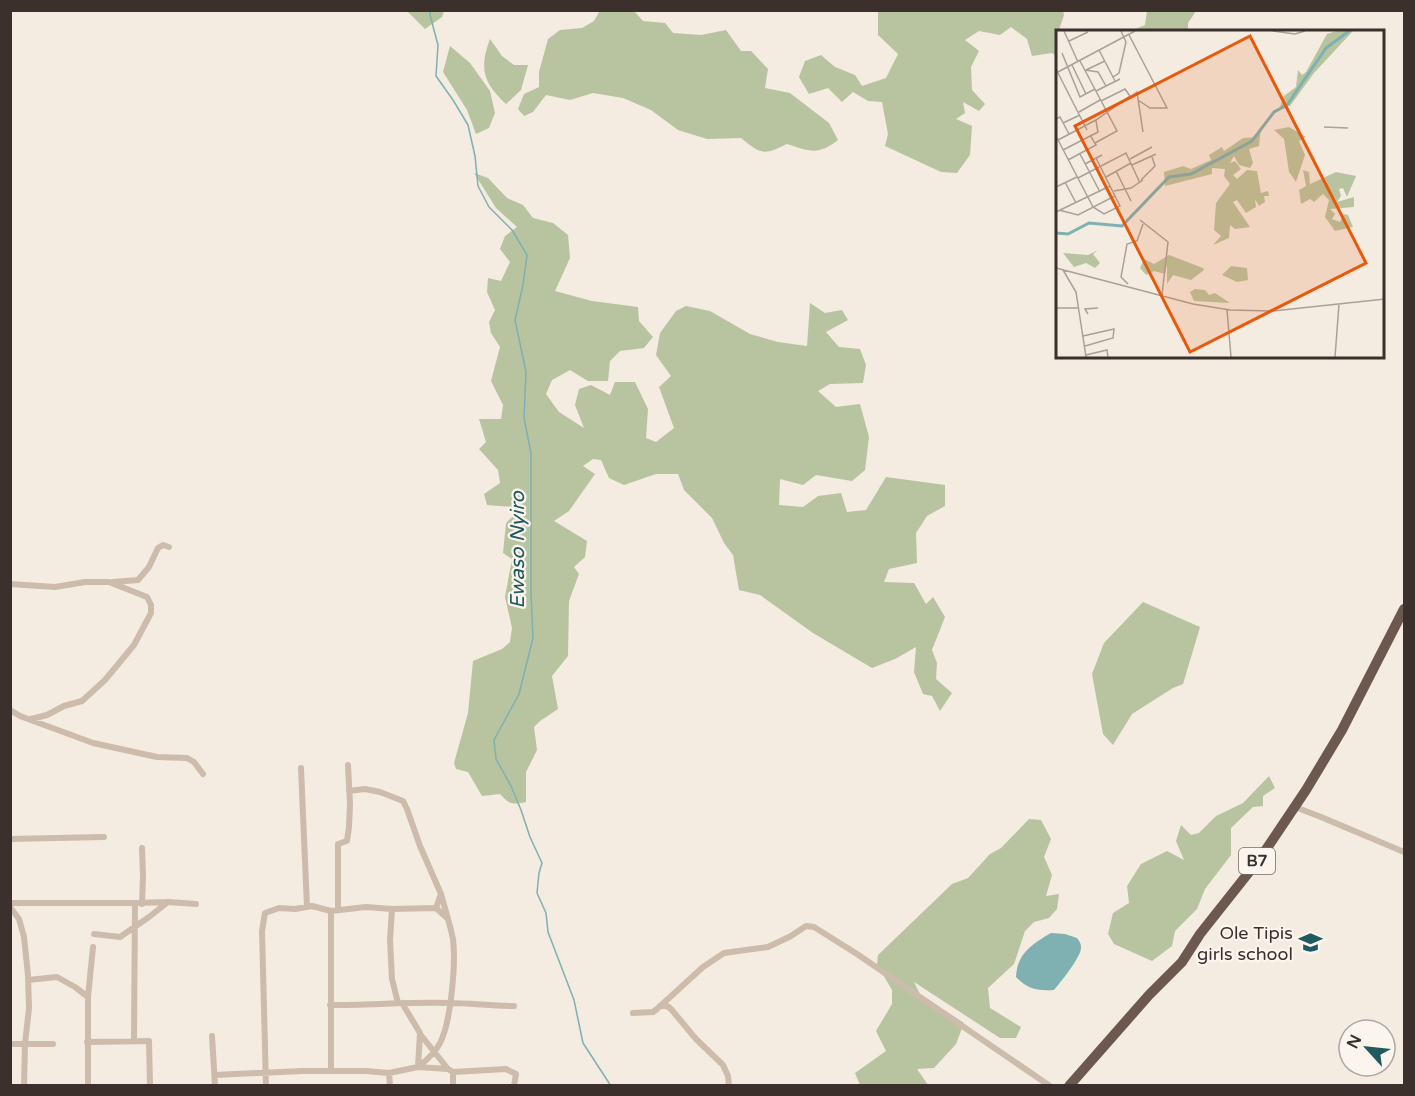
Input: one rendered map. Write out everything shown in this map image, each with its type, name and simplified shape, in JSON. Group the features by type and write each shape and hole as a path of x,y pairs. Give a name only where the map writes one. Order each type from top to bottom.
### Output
{"highway":[{"name":"B7","path":"1069,1086 1149,995 1182,962 1200,934 1261,857 1342,730 1404,609"}],"street":[{"path":"10,584 55,587 85,582 138,580 149,567 158,549 163,545 169,547"},
{"path":"31,719 82,701 105,680 134,645 151,613 151,605 147,597 109,582"},
{"path":"10,710 20,716 93,743 157,757 187,758 194,762 203,774"},
{"path":"338,909 338,843 347,841 350,827 348,765"},
{"path":"301,768 307,907"},
{"path":"349,791 364,789 380,792 403,801 441,894 453,940 454,973 447,1018 440,1043 430,1057 418,1067"},
{"path":"1295,807 1404,852"},
{"path":"10,839 104,837"},
{"path":"134,1040 134,928 143,876 142,848"},
{"path":"436,908 441,894"},
{"path":"94,934 120,937 168,902"},
{"path":"10,905 168,902 196,904"},
{"path":"10,905 19,919 24,936 28,980 24,1086"},
{"path":"266,1086 262,932 266,913 279,908 295,909 312,906 331,911 366,907 436,908 447,918"},
{"path":"392,909 390,940 392,979 400,1003 434,1052 450,1070 453,1086"},
{"path":"331,911 331,1071"},
{"path":"633,1013 653,1011 703,967 724,953 768,947 778,944 806,926 814,927 1050,1086"},
{"path":"88,1086 88,997 93,947"},
{"path":"28,980 57,977 88,997"},
{"path":"330,1005 450,1003 514,1006"},
{"path":"660,1006 667,1006 671,1009 696,1039 723,1065 729,1086"},
{"path":"418,1067 420,1033"},
{"path":"212,1036 215,1086"},
{"path":"87,1042 149,1041 150,1086"},
{"path":"10,1044 53,1044"},
{"path":"215,1075 302,1071 389,1073 418,1067 450,1070 507,1069 516,1074 514,1086"},
{"path":"389,1073 390,1086"}],"green space":[{"path":"1147,10 1196,11 1188,23 1188,30 1132,30 1145,25"},
{"path":"407,11 444,11 442,17 425,29"},
{"path":"599,11 634,11 643,21 665,23 673,33 701,35 726,30 741,51 751,51 768,69 765,88 790,93 829,123 838,140 825,148 813,151 787,144 762,152 741,138 707,139 678,130 651,110 623,98 593,93 570,100 546,95 533,112 524,116 518,109 524,94 539,87 539,72 548,39 560,30 582,28 594,21"},
{"path":"878,11 1063,11 1064,15 1059,30 1056,30 1056,56 1052,53 1032,56 1027,39 1011,27 1000,35 979,31 965,40 979,51 971,67 972,90 985,104 979,111 963,102 965,113 956,119 972,126 970,155 957,173 941,172 885,146 888,134 882,102 868,101 853,92 842,102 828,88 809,94 799,77 805,61 821,55 835,67 855,75 862,86 886,78 898,54 878,35"},
{"path":"490,39 502,56 514,65 528,65 521,90 506,104 492,89 485,74 485,59"},
{"path":"450,46 470,63 490,91 495,113 489,128 476,134 467,110 443,72"},
{"path":"474,173 488,178 507,198 523,205 533,218 553,223 568,235 570,258 555,291 592,301 638,307 639,321 653,337 644,348 620,351 610,361 608,381 588,381 570,370 552,380 546,394 559,412 584,428 575,405 579,389 591,385 610,395 615,382 635,382 648,409 646,438 656,442 674,428 659,387 671,376 656,355 660,333 676,311 686,306 710,311 750,334 778,342 807,346 810,303 825,313 842,310 848,320 826,332 839,347 860,349 866,365 863,383 830,384 818,391 836,407 860,404 869,437 865,470 852,481 816,475 803,485 780,479 779,505 803,507 818,496 841,493 847,512 866,510 886,477 945,485 945,506 927,516 916,533 917,563 889,569 884,582 914,583 926,604 933,597 945,617 932,650 937,663 936,679 952,693 940,711 932,696 923,694 914,672 916,647 872,668 813,633 760,595 739,590 733,555 724,543 712,518 684,490 678,474 656,474 624,485 609,478 601,460 593,459 583,466 595,474 569,511 554,521 587,541 585,557 574,567 579,574 569,601 568,656 552,676 558,709 534,727 537,750 526,772 526,802 511,803 500,794 482,796 468,772 456,769 454,763 468,713 473,661 502,649 510,642 512,628 505,597 512,559 503,553 506,523 515,514 515,507 487,505 484,494 500,483 498,470 479,449 486,442 479,419 501,419 503,405 491,381 500,347 491,333 489,322 495,310 487,292 488,278 501,281 510,262 500,249 505,236 517,227 496,208"},
{"path":"1143,602 1200,627 1183,684 1132,714 1113,745 1103,734 1092,674 1104,643"},
{"path":"1269,776 1275,788 1263,796 1263,806 1253,807 1231,828 1231,855 1205,889 1197,909 1175,931 1172,946 1152,961 1114,944 1108,934 1113,913 1129,903 1127,886 1141,864 1167,851 1184,860 1176,841 1181,825 1191,835 1199,833 1216,816 1243,803"},
{"path":"1029,819 1041,820 1051,839 1044,857 1052,875 1046,896 1059,894 1057,909 1049,918 1034,922 1025,931 1014,964 988,988 990,1008 1021,1027 1016,1038 1000,1038 914,982 920,994 964,1023 956,1044 934,1068 917,1069 928,1085 860,1085 855,1073 886,1051 876,1031 892,1004 892,990 877,964 878,955 952,884 968,878 990,854 1001,848"}],"water":[{"path":"1051,933 1077,938 1081,944 1080,951 1054,990 1033,988 1016,977 1019,962 1032,946"}],"waterway":[{"name":"Ewaso Nyiro","path":"431,10 430,15 438,45 436,76 468,125 475,156 478,186 489,207 512,230 527,255 515,320 526,372 524,418 531,453 533,638 519,694 494,740 496,759 511,786 542,863 537,893 546,913 548,932 574,1000 583,1043 611,1086"}],"place":[{"name":"Ole Tipis girls school","path":"1311,943"}]}
